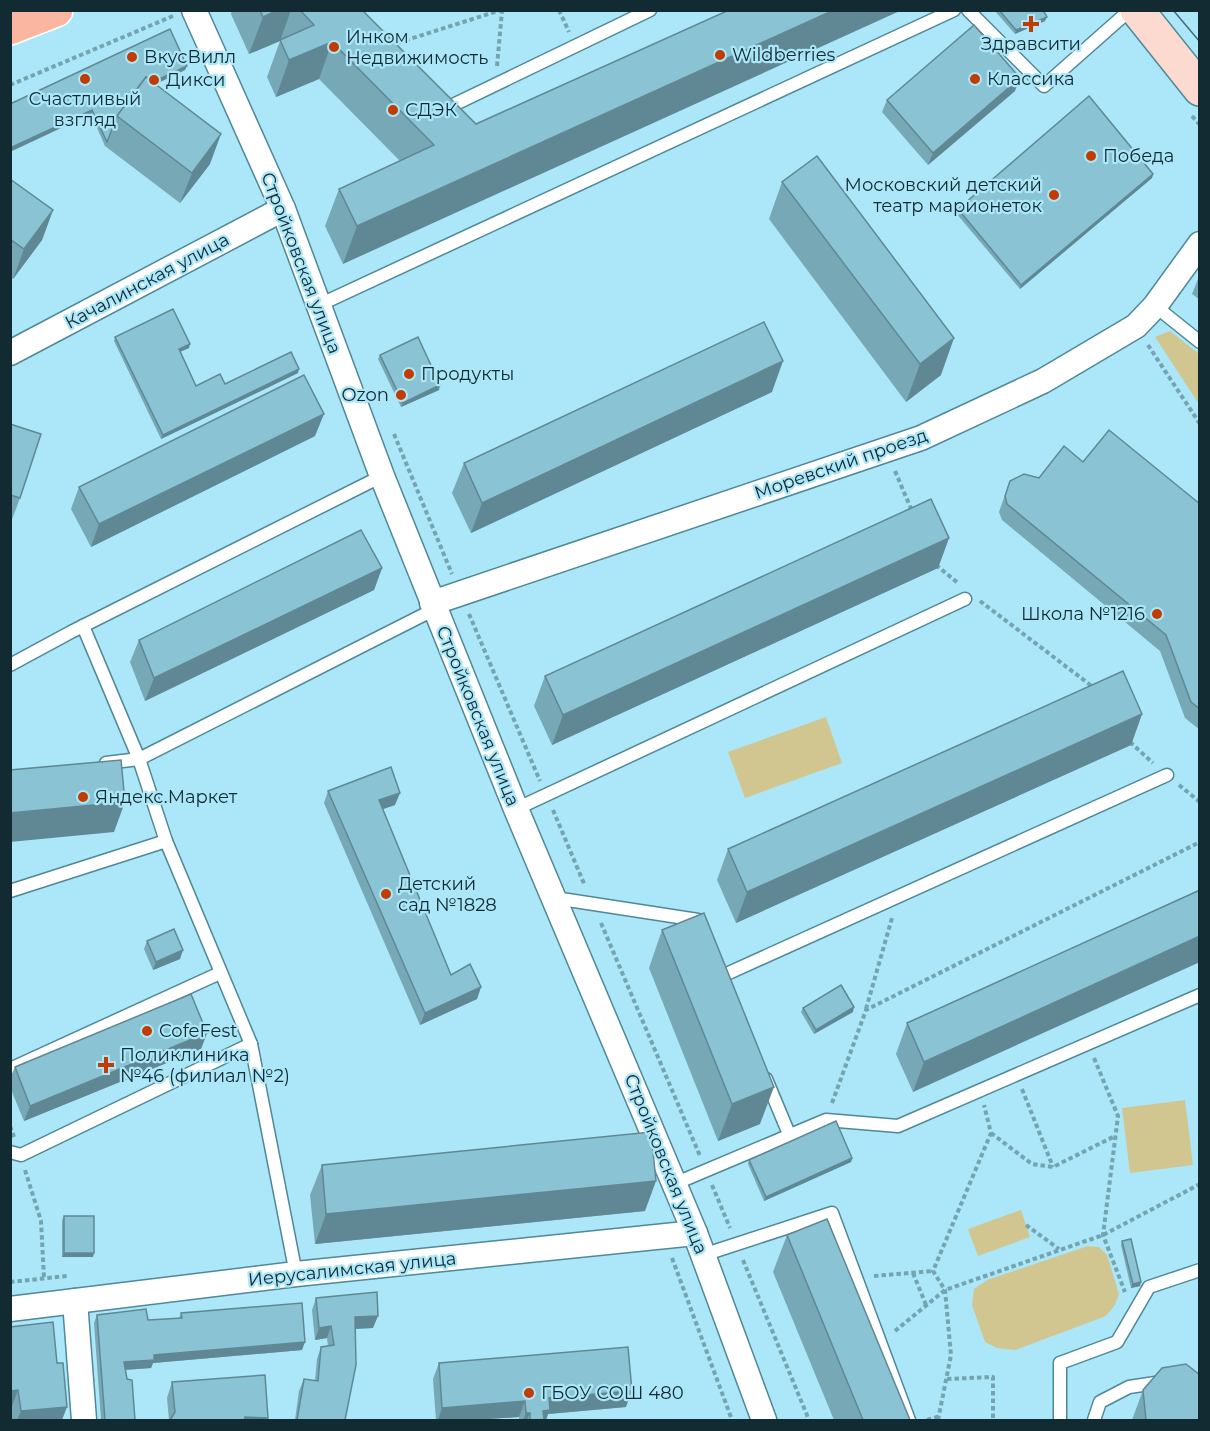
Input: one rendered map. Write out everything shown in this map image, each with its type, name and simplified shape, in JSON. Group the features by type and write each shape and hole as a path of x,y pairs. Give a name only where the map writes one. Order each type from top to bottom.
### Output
{"main road":[{"path":"10,28 56,10"},
{"path":"1137,10 1200,89"}],"street":[{"name":"Стройковская улица","path":"181,17 283,209 382,476 516,809 703,1255 764,1420"},
{"name":"Качалинская улица","path":"10,353 283,209"},
{"name":"Моревский проезд","path":"434,606 461,593 921,438 1043,381 1136,326 1155,306 1200,244"},
{"name":"Иерусалимская улица","path":"10,1309 296,1274 694,1233"},
{"path":"75,1301 84,1420"}],"lane":[{"path":"424,100 434,105 449,107 650,10"},
{"path":"318,305 954,10"},
{"path":"968,10 1044,86 1130,10"},
{"path":"1155,306 1200,342"},
{"path":"10,665 82,626 382,476"},
{"path":"516,809 969,595"},
{"path":"93,765 140,759 434,606"},
{"path":"82,626 140,759 166,841 250,1044 296,1274"},
{"path":"722,976 1167,775"},
{"path":"10,891 166,841"},
{"path":"555,898 698,920 706,938"},
{"path":"10,1069 220,972"},
{"path":"674,1184 826,1120 898,1126 1200,995"},
{"path":"16,1153 250,1044"},
{"path":"762,1071 789,1134"},
{"path":"703,1255 832,1213 909,1420"},
{"path":"1060,1420 1060,1364 1117,1342 1149,1287 1200,1270"},
{"path":"1094,1420 1100,1402 1129,1387 1175,1380"}],"path":[{"path":"387,46 502,10 496,68 483,91"},
{"path":"10,85 181,17"},
{"path":"1136,326 1200,424"},
{"path":"392,429 706,1170 809,1420"},
{"path":"886,450 916,520"},
{"path":"933,558 938,568 969,595 1103,694"},
{"path":"1126,734 1131,745 1200,802"},
{"path":"866,1010 1200,842"},
{"path":"826,1120 866,1010 897,898"},
{"path":"1088,1043 1118,1116 1102,1235 1133,1314"},
{"path":"1017,1074 1053,1167"},
{"path":"933,1271 991,1133 981,1090"},
{"path":"991,1133 1032,1164 1053,1167 1116,1136"},
{"path":"10,1282 44,1278 41,1221 16,1153"},
{"path":"880,1343 945,1290 1102,1235 1200,1184"},
{"path":"1026,1225 1059,1250"},
{"path":"855,1278 933,1271"},
{"path":"927,1420 939,1418 951,1355 945,1290 933,1271"},
{"path":"914,1273 926,1305"},
{"path":"947,1379 993,1377 993,1420"}],"shaded area":[{"path":"1170,331 1199,354 1199,404 1155,337"},
{"path":"826,717 842,763 745,798 728,752"},
{"path":"1185,1100 1193,1165 1130,1173 1122,1108"},
{"path":"1021,1210 1030,1237 978,1256 968,1229"},
{"path":"1088,1246 1099,1247 1107,1255 1119,1294 1115,1305 1106,1316 1015,1350 997,1348 985,1342 972,1305 974,1289 987,1280"}],"building":[{"path":"260,10 278,10 263,17"},
{"path":"300,10 362,10 476,124 729,10 834,10 357,226 339,189 434,145 332,42 289,60 280,40 314,25"},
{"path":"999,10 1043,10 1047,17 1016,30"},
{"path":"974,25 1020,78 933,153 887,100"},
{"path":"170,29 187,66 153,82 146,77 136,90 131,92 133,95 117,116 107,142 92,110 10,148 10,104"},
{"path":"146,77 221,134 192,173 117,116"},
{"name":"Московский детский театр марионеток","path":"1089,96 1153,174 1021,285 958,209"},
{"path":"817,156 954,338 920,364 782,182"},
{"path":"10,179 53,210 24,249 10,239"},
{"path":"173,309 190,344 179,349 196,386 220,374 225,384 291,352 299,369 163,435 115,337"},
{"path":"764,322 783,361 482,503 464,463"},
{"name":"Продукты","path":"418,337 440,385 403,403 380,355"},
{"path":"304,375 324,414 99,524 79,487"},
{"path":"10,424 41,434 20,498 10,495"},
{"name":"Школа №1216","path":"1109,430 1200,504 1200,709 1191,702 1166,635 1007,504 1005,496 1010,481 1024,474 1039,478 1064,446 1083,462"},
{"path":"931,499 949,538 563,715 545,676"},
{"path":"361,530 382,568 154,678 139,640"},
{"path":"1123,671 1142,714 747,892 728,849"},
{"path":"121,760 125,802 10,813 10,770"},
{"name":"Детский сад №1828","path":"391,767 400,793 379,800 451,975 470,964 481,987 425,1013 328,791"},
{"path":"1200,890 1200,936 924,1062 907,1023"},
{"path":"704,913 774,1087 732,1104 662,930"},
{"path":"174,929 183,950 156,962 147,941"},
{"path":"841,985 854,1007 816,1030 803,1008"},
{"name":"Поликлиника №46 (филиал №2)","path":"191,994 207,1033 30,1106 15,1067"},
{"path":"836,1121 852,1158 766,1197 749,1160"},
{"path":"651,1132 656,1181 326,1214 322,1165"},
{"path":"64,1216 94,1216 94,1253 64,1253"},
{"path":"827,1219 910,1420 863,1420 787,1235"},
{"path":"1131,1239 1141,1282 1133,1284 1122,1241"},
{"path":"377,1292 378,1316 355,1317 356,1365 345,1420 297,1420 304,1379 318,1381 321,1347 334,1345 331,1326 319,1328 316,1298"},
{"path":"302,1303 305,1342 154,1355 154,1360 124,1362 127,1379 132,1380 135,1420 105,1420 97,1315 146,1309 148,1320 182,1318 181,1313"},
{"path":"53,1322 57,1363 63,1363 67,1407 21,1411 18,1390 10,1391 10,1327"},
{"name":"ГБОУ СОШ 480","path":"628,1347 632,1391 549,1398 550,1410 543,1411 544,1420 530,1420 530,1413 526,1413 525,1401 442,1408 439,1363"},
{"path":"1186,1364 1200,1375 1200,1420 1146,1420 1143,1390 1162,1368"},
{"path":"265,1375 268,1418 170,1420 175,1412 172,1382"}],"tram line":[{"path":"1173,10 1200,42"}],"place":[{"name":"Здравсити","path":"1031,24"},
{"name":"Инком Недвижимость","path":"334,47"},
{"name":"Wildberries","path":"720,55"},
{"name":"ВкусВилл","path":"132,57"},
{"name":"Счастливый взгляд","path":"85,79"},
{"name":"Классика","path":"975,79"},
{"name":"Дикси","path":"154,80"},
{"name":"СДЭК","path":"393,110"},
{"name":"Победа","path":"1091,156"},
{"name":"Московский детский театр марионеток","path":"1054,195"},
{"name":"Продукты","path":"409,374"},
{"name":"Ozon","path":"401,395"},
{"name":"Школа №1216","path":"1157,614"},
{"name":"Яндекс.Маркет","path":"83,797"},
{"name":"Детский сад №1828","path":"386,894"},
{"name":"CofeFest","path":"147,1031"},
{"name":"Поликлиника №46 (филиал №2)","path":"106,1065"},
{"name":"ГБОУ СОШ 480","path":"529,1393"}]}
